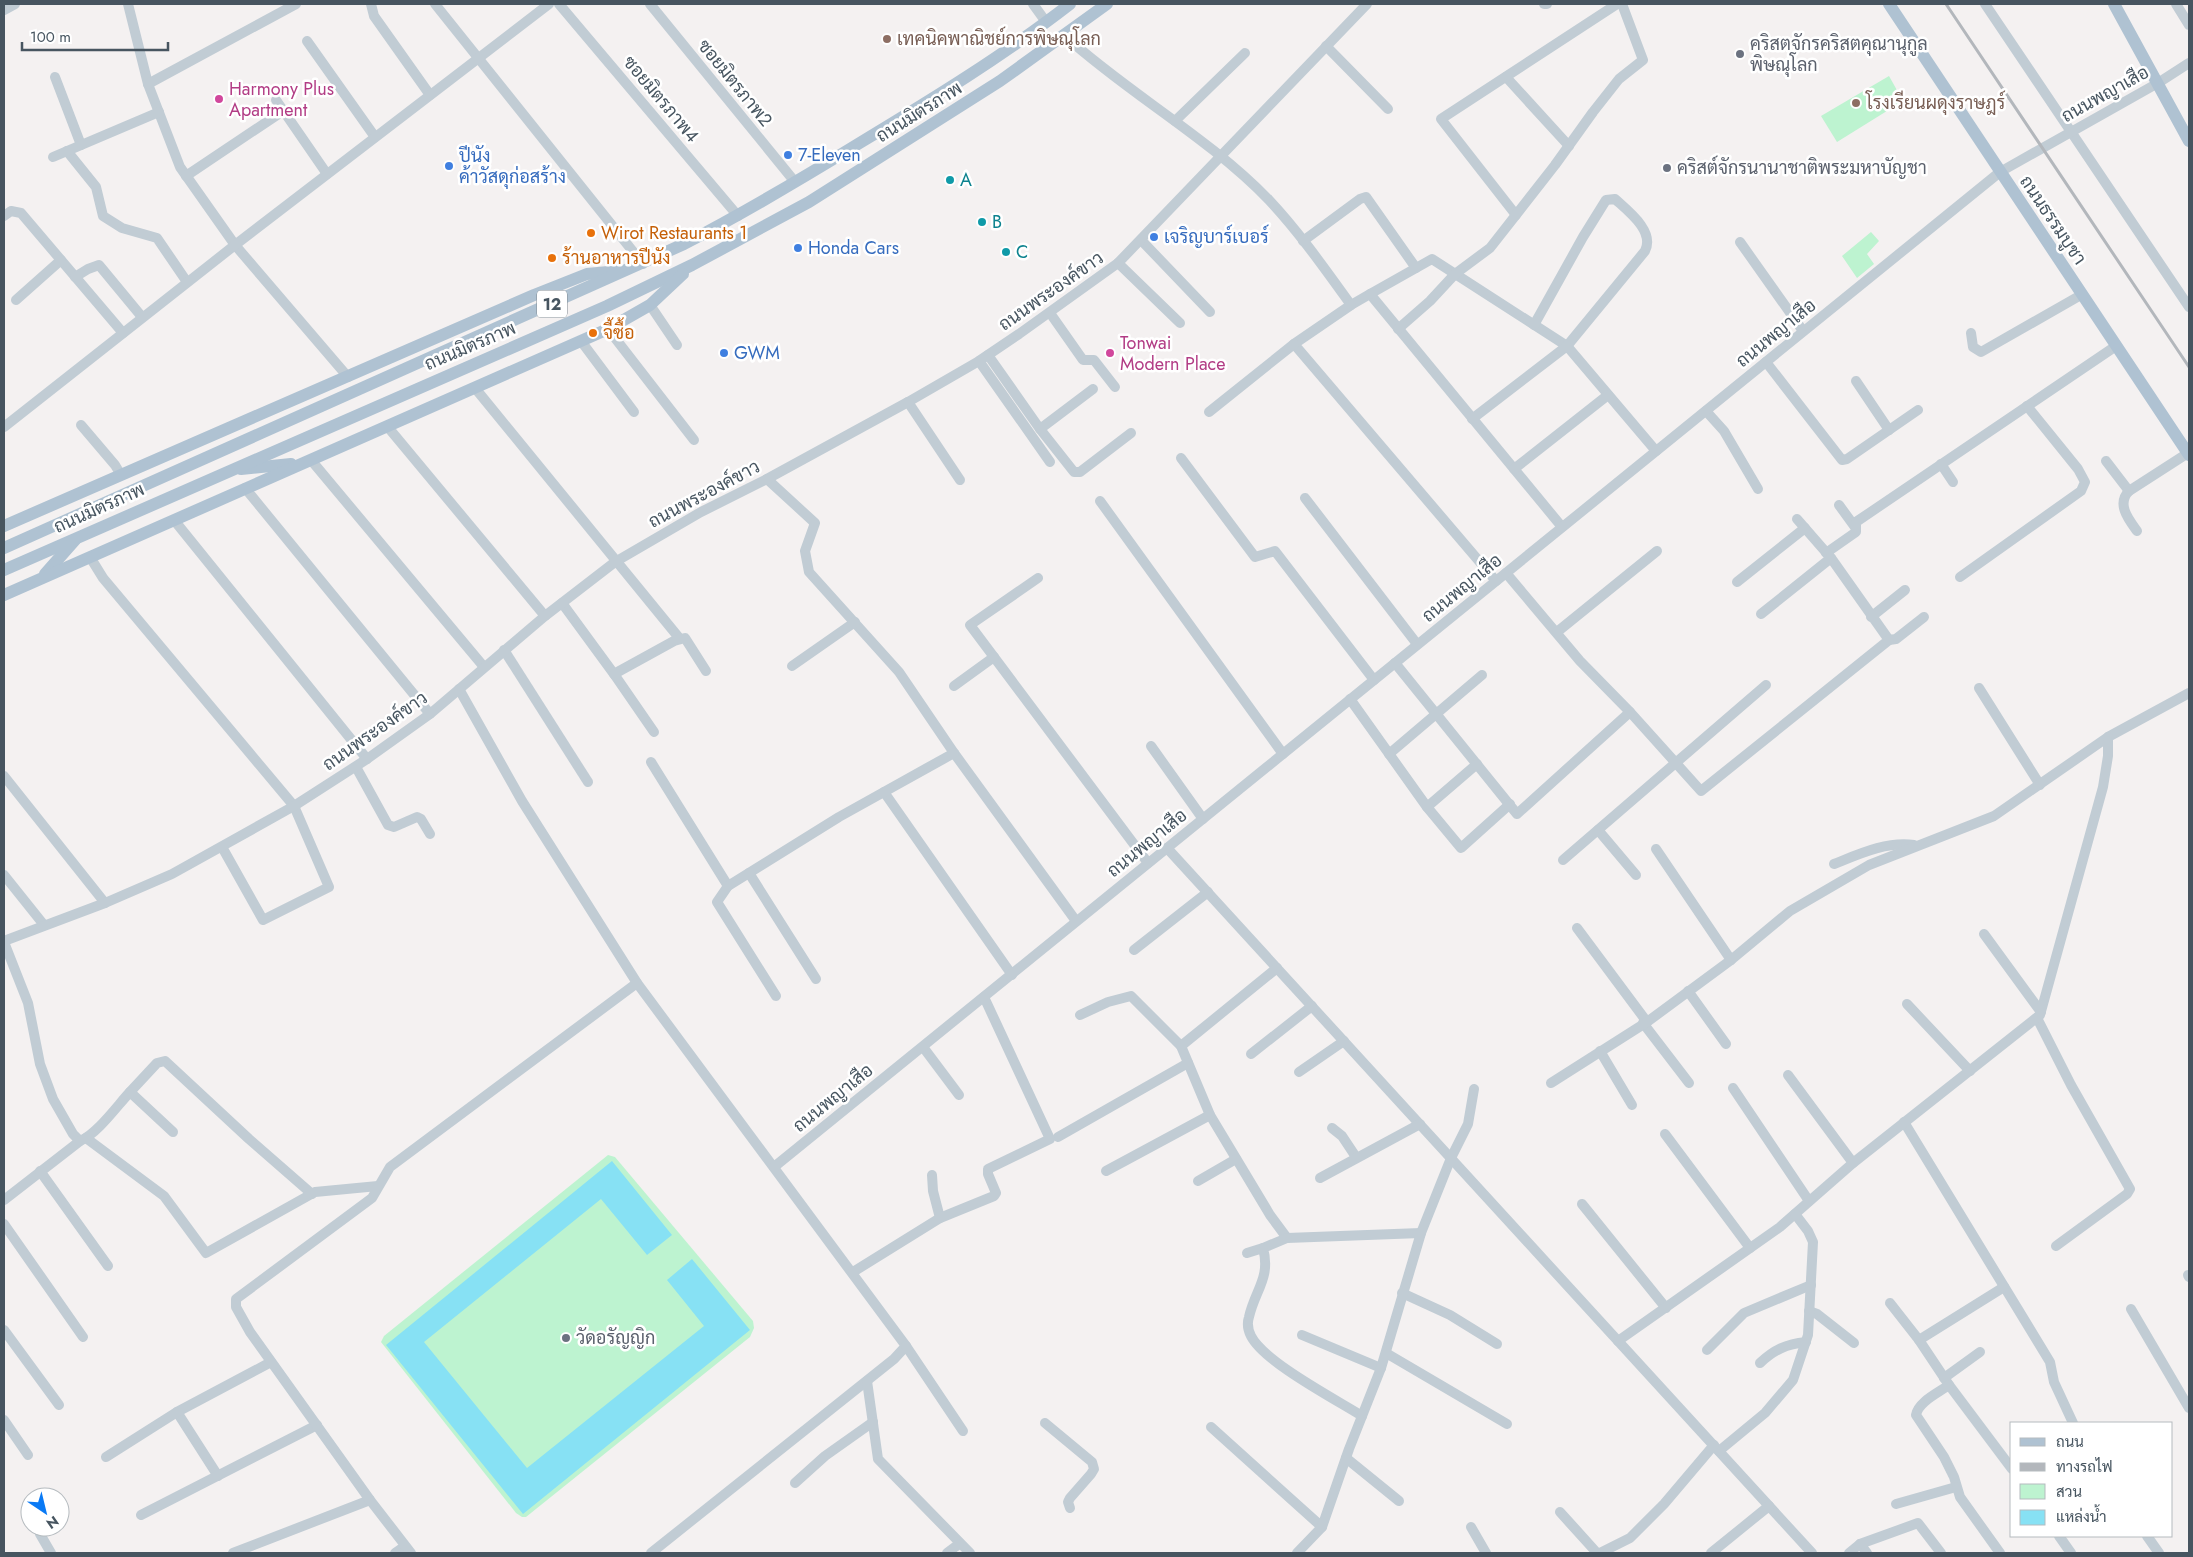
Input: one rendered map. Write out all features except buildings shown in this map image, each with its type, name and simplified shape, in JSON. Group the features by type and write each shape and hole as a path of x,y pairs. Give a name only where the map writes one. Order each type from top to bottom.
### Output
{"main road":[{"name":"ถนนมิตรภาพ","path":"4,548 643,264 738,216 988,64 1070,4"},
{"name":"ถนนมิตรภาพ","path":"4,570 598,310 692,265 808,202 1000,81 1107,4"},
{"name":"ถนนธรรมบูชา","path":"1889,4 2081,295 2189,454"},
{"path":"2114,4 2189,141"},
{"path":"4,594 608,329 650,305 692,265"},
{"path":"4,526 587,274 629,270"},
{"path":"221,452 278,407"},
{"path":"229,470 307,461"},
{"path":"83,514 90,531"},
{"path":"18,520 70,519"},
{"path":"42,578 78,537"}],"street":[{"path":"4,10 15,4"},
{"path":"128,4 148,84 170,146 186,176 234,245 348,377"},
{"path":"148,84 296,4"},
{"path":"371,4 374,16 430,94"},
{"path":"435,4 643,264"},
{"path":"4,427 234,245 549,4"},
{"name":"ซอยมิตรภาพ4","path":"559,4 738,216"},
{"name":"ซอยมิตรภาพ2","path":"650,4 795,182"},
{"path":"1033,4 1046,22"},
{"name":"ถนนพระองค์ขาว","path":"4,942 105,903 178,871 294,806 356,767 430,714 562,602 616,562 701,512 767,479 908,402 979,361 1050,313 1118,263 1367,4"},
{"path":"1516,215 1441,119 1617,4"},
{"path":"1398,329 1430,301 1455,274 1490,248 1619,79 1643,60 1622,4"},
{"path":"1985,4 2189,307"},
{"path":"2176,4 2189,25"},
{"path":"1065,36 1220,156 1268,200 1303,241 1351,305"},
{"path":"307,41 375,137"},
{"path":"1326,46 1388,109"},
{"path":"1175,121 1245,53"},
{"name":"ถนนพญาเสือ","path":"774,1166 1012,975 1076,921 2000,172 2158,83 2189,63"},
{"path":"55,77 81,145"},
{"path":"1506,77 1569,146"},
{"path":"276,100 327,174"},
{"path":"53,157 159,112"},
{"path":"186,176 280,113"},
{"path":"66,151 96,187 103,216 122,228 157,238 187,282"},
{"path":"1303,241 1356,201 1366,198 1416,268"},
{"path":"1472,419 1567,346 1647,247 1641,225 1615,199 1606,200 1534,324"},
{"path":"4,216 11,211 21,214 123,333"},
{"path":"1141,240 1210,312"},
{"path":"1740,242 1803,331"},
{"path":"1209,412 1294,344 1351,305 1432,259 1567,346 1656,451"},
{"path":"16,300 61,260"},
{"path":"1118,263 1180,324"},
{"path":"75,277 99,265 142,318"},
{"path":"1370,294 1562,527"},
{"path":"1970,333 1973,347 1981,352 2081,295"},
{"path":"650,305 677,345"},
{"path":"1050,313 1083,360 1094,360 1115,387"},
{"path":"608,329 694,440"},
{"path":"581,341 634,412"},
{"path":"1294,344 1496,581"},
{"path":"1761,614 1856,532 1856,522 2116,346"},
{"path":"988,354 1070,470 1076,473 1131,433"},
{"path":"979,361 1050,462"},
{"path":"1766,362 1839,458 1847,459 1918,410"},
{"path":"1856,381 1889,430"},
{"path":"475,388 680,639"},
{"path":"1040,429 1093,389"},
{"path":"1514,469 1608,395"},
{"path":"908,402 960,480"},
{"path":"1960,577 2082,491 2084,487 2085,482 2078,469 2027,406"},
{"path":"1706,411 1724,431 1758,489"},
{"path":"81,425 115,465 121,475"},
{"path":"387,426 545,616"},
{"path":"2137,531 2124,508 2124,498 2128,491 2189,454"},
{"path":"1181,458 1255,557 1275,551 1374,680"},
{"path":"307,461 484,667"},
{"path":"2106,461 2128,491"},
{"path":"1941,464 1953,482"},
{"path":"767,479 815,523 805,551 809,572 899,672 954,752 1076,921"},
{"path":"245,488 430,714"},
{"path":"1305,498 1418,644"},
{"path":"1100,501 1283,754"},
{"path":"1839,505 1855,527"},
{"path":"1796,519 1828,556 1889,640"},
{"path":"174,520 367,759"},
{"path":"1736,582 1805,528"},
{"path":"1557,632 1657,551"},
{"path":"90,556 103,578 294,806 329,887 263,920 222,848"},
{"path":"1506,573 1580,661 1630,712 1701,791 1889,640 1894,640 1924,617"},
{"path":"1038,578 970,625 1148,863"},
{"path":"1871,616 1905,590"},
{"path":"562,602 654,732"},
{"path":"792,666 855,622"},
{"path":"614,674 685,638 706,671"},
{"path":"504,650 588,782"},
{"path":"954,686 994,657"},
{"path":"1395,663 1517,814 1630,712"},
{"path":"1389,754 1482,675"},
{"path":"1563,860 1766,685"},
{"path":"1979,688 2040,785"},
{"path":"459,689 522,801 637,983 853,1272 963,1431"},
{"path":"1551,1083 1645,1023 1731,960 1790,911 1869,865 1994,816 2108,737 2189,693"},
{"path":"1350,699 1427,807 1461,848 1510,804"},
{"path":"1618,1341 1795,1214 1853,1163 2039,1015 2103,787 2108,756 2108,737"},
{"path":"1151,746 1203,819"},
{"path":"776,996 717,902 728,886 839,817 954,752"},
{"path":"651,762 728,886"},
{"path":"1427,807 1477,764"},
{"path":"356,767 388,825 394,827 417,817 421,819 430,834"},
{"path":"4,776 105,903"},
{"path":"884,792 1012,975"},
{"path":"1598,830 1636,875"},
{"path":"1834,864 1862,853 1894,845 1918,846"},
{"path":"1167,848 1812,1553"},
{"path":"1656,849 1731,960"},
{"path":"750,873 816,979"},
{"path":"4,875 44,926"},
{"path":"1134,950 1208,892"},
{"path":"1578,928 1689,1083"},
{"path":"1984,934 2039,1015 2072,1085 2130,1189 2127,1194 2056,1246"},
{"path":"4,942 28,1003 40,1064 53,1099 73,1134 164,1196 206,1254 312,1194 378,1186"},
{"path":"1181,1046 1277,968"},
{"path":"395,1553 408,1550 271,1362 236,1308 236,1299 372,1198 390,1167 637,983"},
{"path":"1688,991 1726,1044"},
{"path":"1080,1015 1108,1002 1131,996 1181,1046 1210,1115 1270,1215 1287,1238"},
{"path":"853,1272 940,1218 994,1196 996,1192 988,1174 988,1169 1050,1139 984,997"},
{"path":"1907,1004 1970,1071"},
{"path":"1251,1054 1312,1006"},
{"path":"1300,1072 1344,1040"},
{"path":"922,1047 959,1095"},
{"path":"1600,1051 1632,1105"},
{"path":"4,1200 83,1140 157,1063 165,1061 250,1140 312,1194"},
{"path":"1058,1137 1188,1063"},
{"path":"1788,1075 1853,1163"},
{"path":"1734,1088 1808,1201"},
{"path":"1297,1553 1322,1527 1386,1353 1420,1233 1451,1158 1468,1124 1474,1089"},
{"path":"130,1092 173,1132"},
{"path":"1106,1172 1210,1115"},
{"path":"1904,1122 2050,1362 2054,1382 2073,1422"},
{"path":"1320,1178 1420,1124"},
{"path":"1332,1128 1342,1136 1356,1157"},
{"path":"1665,1134 1750,1248"},
{"path":"1198,1181 1236,1159"},
{"path":"40,1171 108,1266"},
{"path":"932,1175 933,1191 940,1218"},
{"path":"1582,1204 1666,1308"},
{"path":"1560,1512 1601,1553 1630,1538 1716,1448 1765,1413 1793,1380 1806,1342 1813,1242 1795,1214"},
{"path":"4,1224 83,1337"},
{"path":"1247,1253 1287,1238 1420,1233"},
{"path":"1263,1248 1266,1260 1266,1273 1249,1317 1248,1329 1252,1339 1272,1360 1362,1416"},
{"path":"1707,1350 1744,1313 1811,1285"},
{"path":"1919,1340 2004,1287"},
{"path":"1402,1293 1450,1315 1497,1344"},
{"path":"1890,1303 1919,1340 1946,1381 2010,1467"},
{"path":"2131,1310 2189,1408"},
{"path":"1809,1311 1817,1314 1854,1343"},
{"path":"4,1330 59,1404"},
{"path":"1302,1335 1381,1368"},
{"path":"1760,1363 1778,1349 1792,1343 1806,1342"},
{"path":"651,1553 867,1381 894,1359 906,1346"},
{"path":"1980,1352 1917,1409 1916,1415 1944,1458 1954,1477 1960,1497 2000,1553"},
{"path":"1386,1353 1507,1424"},
{"path":"106,1457 177,1412 271,1362"},
{"path":"867,1381 878,1459 959,1544 970,1553"},
{"path":"177,1412 218,1476"},
{"path":"4,1420 28,1455"},
{"path":"795,1483 832,1451 873,1422"},
{"path":"1045,1423 1092,1462 1094,1469 1070,1498 1068,1502 1070,1508"},
{"path":"141,1515 317,1425"},
{"path":"1211,1426 1322,1527"},
{"path":"1346,1458 1399,1501"},
{"path":"1896,1504 1956,1487"},
{"path":"233,1553 370,1500"},
{"path":"1710,1553 1769,1506"},
{"path":"1849,1553 1860,1544 1918,1523 1941,1553"},
{"path":"1471,1527 1486,1553"},
{"path":"42,1537 51,1553"},
{"path":"2060,1537 2071,1553"},
{"path":"2148,1537 2159,1553"},
{"path":"946,1553 959,1544"},
{"path":"1860,1544 1867,1553"}],"green space":[{"path":"1889,76 1903,101 1837,142 1821,116"},
{"path":"1871,232 1879,241 1867,254 1874,264 1857,278 1842,256"},
{"path":"608,1155 615,1157 753,1321 754,1328 750,1337 526,1517 522,1517 516,1513 381,1342 384,1336"}],"water":[{"path":"612,1161 672,1235 647,1255 601,1199 424,1342 527,1468 704,1326 667,1280 692,1259 750,1330 523,1514 386,1345"}],"railway":[{"path":"1946,4 2189,367"}],"place":[{"name":"เทคนิคพาณิชย์การพิษณุโลก","path":"887,39"},
{"name":"คริสตจักรคริสตคุณานุกูล พิษณุโลก","path":"1740,54"},
{"name":"Harmony Plus Apartment","path":"219,99"},
{"name":"โรงเรียนผดุงราษฎร์","path":"1856,103"},
{"name":"7-Eleven","path":"788,155"},
{"name":"ปีนัง ค้าวัสดุก่อสร้าง","path":"449,166"},
{"name":"คริสต์จักรนานาชาติพระมหาบัญชา","path":"1667,168"},
{"name":"A","path":"950,180"},
{"name":"B","path":"982,222"},
{"name":"Wirot Restaurants 1","path":"591,233"},
{"name":"เจริญบาร์เบอร์","path":"1154,237"},
{"name":"Honda Cars","path":"798,248"},
{"name":"C","path":"1006,252"},
{"name":"ร้านอาหารปีนัง","path":"552,258"},
{"name":"จี้ซื้อ","path":"593,333"},
{"name":"GWM","path":"724,353"},
{"name":"Tonwai Modern Place","path":"1110,353"},
{"name":"วัดอรัญญิก","path":"566,1338"}]}
